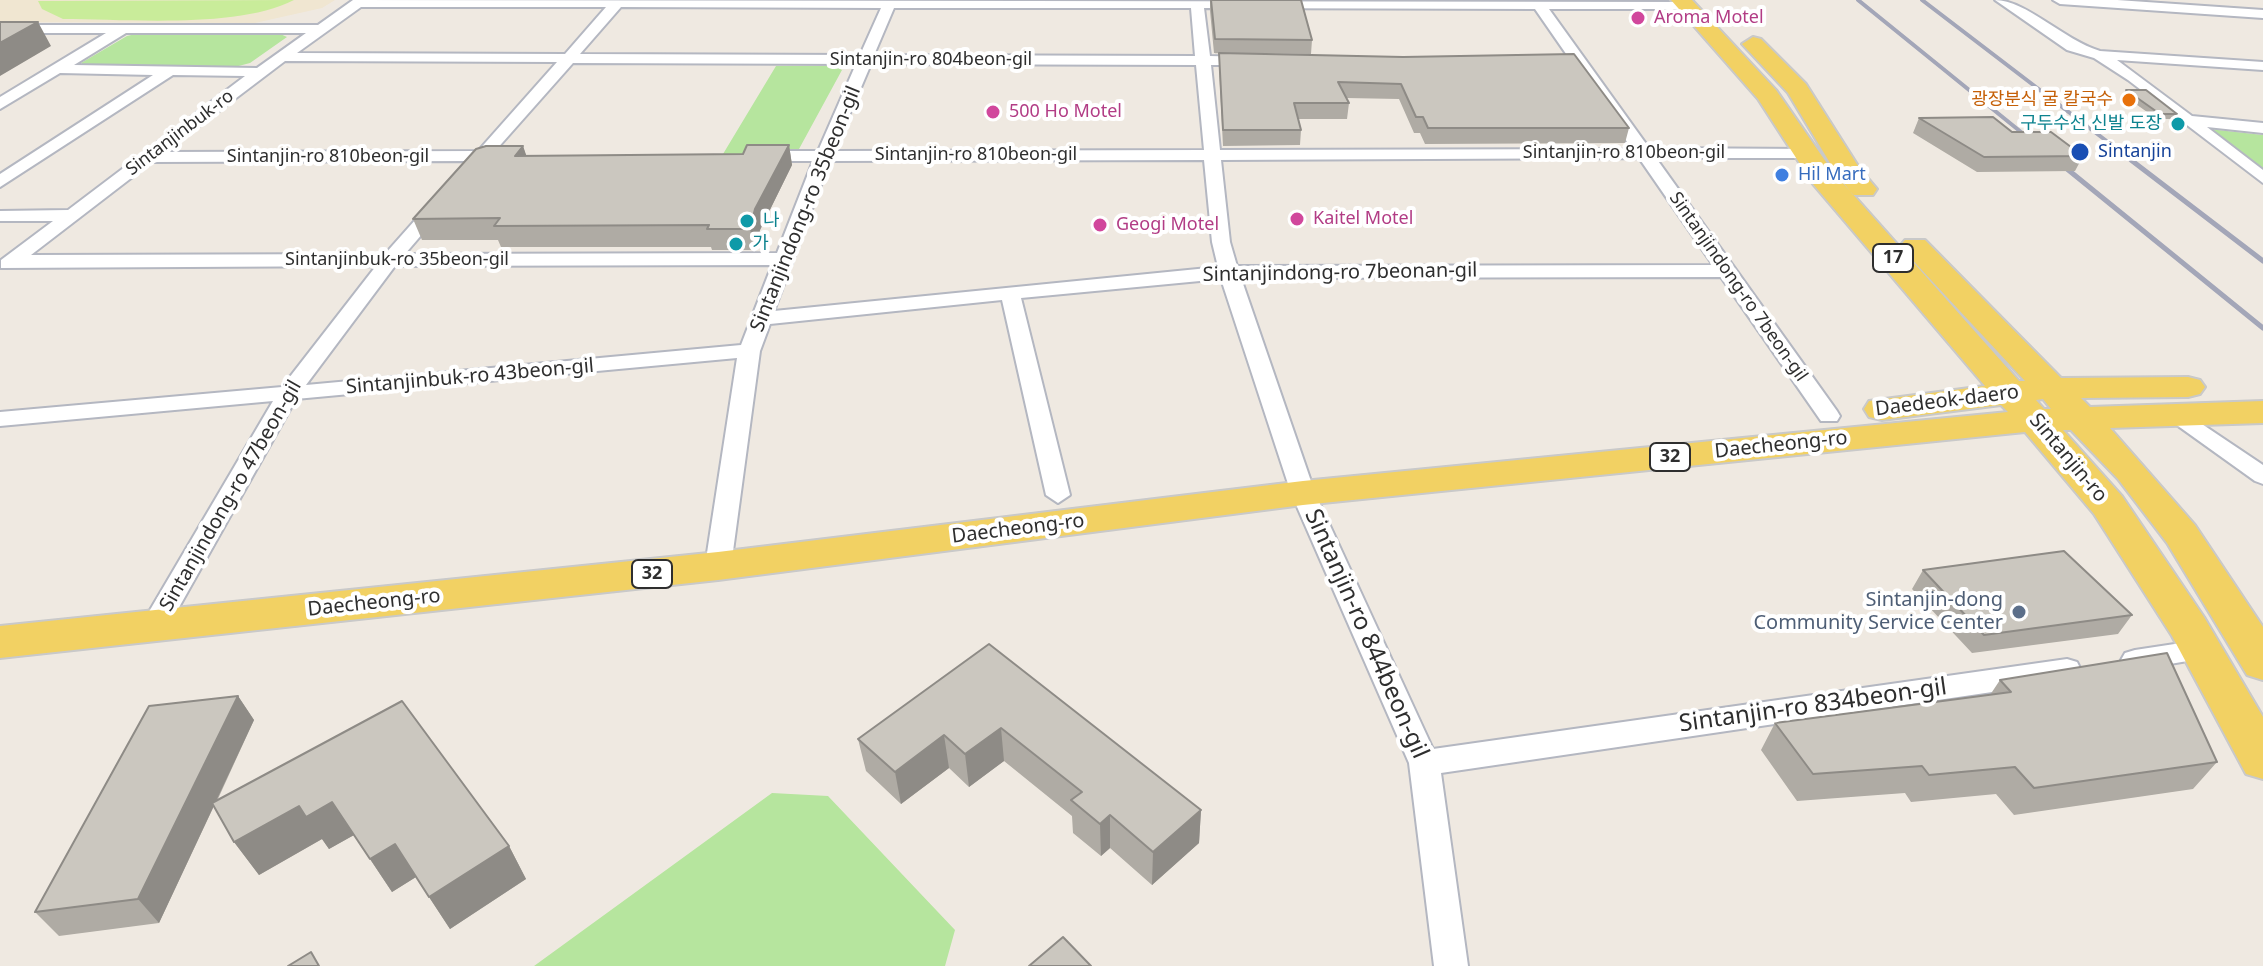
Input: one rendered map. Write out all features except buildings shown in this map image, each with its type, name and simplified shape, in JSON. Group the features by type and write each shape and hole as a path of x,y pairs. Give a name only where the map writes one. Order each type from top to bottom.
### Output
{"main road":[{"name":"Sintanjin-ro","path":"1692,2 1767,95 1804,153 2032,400 2078,416 2131,471 2181,534 2263,663"},
{"name":"Sintanjin-ro","path":"1692,2 1798,89 1849,173 2032,400 2147,561 2263,760"},
{"name":"Daedeok-daero","path":"1303,493 1380,467 1829,416 2263,386"},
{"name":"Daecheong-ro","path":"0,642 718,566 1303,493 1383,488 1953,427 2032,400"},
{"path":"2078,416 2263,412"},
{"path":"1953,427 2035,450 2083,475"}],"street":[{"path":"2002,0 2072,47 2099,55 2263,66"},
{"path":"2060,0 2263,14"},
{"path":"360,2 1692,2"},
{"name":"Sintanjinbuk-ro","path":"6,266 260,72 360,2"},
{"name":"Sintanjindong-ro 47beon-gil","path":"154,627 288,394 389,261 618,2"},
{"name":"Sintanjindong-ro 35beon-gil","path":"718,566 749,351 824,155 890,2"},
{"name":"Sintanjin-ro 844beon-gil","path":"1198,2 1215,154 1221,242 1303,493 1424,763 1451,966"},
{"name":"Sintanjindong-ro 7beon-gil","path":"1538,2 1574,62 1644,153 1829,416"},
{"path":"0,29 321,29"},
{"path":"0,104 123,29"},
{"path":"2099,55 2261,175"},
{"name":"Sintanjin-ro 804beon-gil","path":"281,57 1267,61"},
{"path":"59,69 260,72"},
{"path":"0,182 169,71"},
{"path":"2188,119 2263,128"},
{"name":"Sintanjin-ro 810beon-gil","path":"746,156 1804,153"},
{"name":"Sintanjin-ro 810beon-gil","path":"147,157 513,156"},
{"path":"0,216 70,215"},
{"name":"Sintanjinbuk-ro 35beon-gil","path":"6,266 783,259"},
{"name":"Sintanjindong-ro 7beonan-gil","path":"764,318 1229,272 1726,271"},
{"path":"1010,293 1058,495"},
{"name":"Sintanjinbuk-ro 43beon-gil","path":"0,419 749,351"},
{"path":"2175,413 2263,476"},
{"name":"Sintanjin-ro 834beon-gil","path":"1424,763 2201,650"}],"shaded area":[{"path":"0,0 335,0 322,8 255,23 0,22"}],"green space":[{"path":"294,0 243,15 149,21 63,19 42,9 38,1"},
{"path":"144,32 278,33 287,37 250,63 231,68 86,67 81,63 127,36"},
{"path":"776,66 834,66 842,70 799,149 785,154 723,154"},
{"path":"2209,129 2263,135 2263,168 2258,166"},
{"path":"772,793 828,796 955,930 945,966 534,966"}],"railway":[{"path":"1858,0 2058,162"},
{"path":"1922,0 2134,162"},
{"path":"2056,160 2263,328"},
{"path":"2131,160 2263,261"}],"place":[{"name":"Aroma Motel","path":"1638,18"},
{"name":"광장분식 굴 칼국수","path":"2129,100"},
{"name":"500 Ho Motel","path":"993,112"},
{"name":"구두수선 신발 도장","path":"2178,124"},
{"name":"Sintanjin","path":"2080,152"},
{"name":"Hil Mart","path":"1782,175"},
{"name":"Kaitel Motel","path":"1297,219"},
{"name":"나","path":"747,221"},
{"name":"Geogi Motel","path":"1100,225"},
{"name":"가","path":"736,244"},
{"name":"Sintanjin-dong Community Service Center","path":"2019,612"}]}
